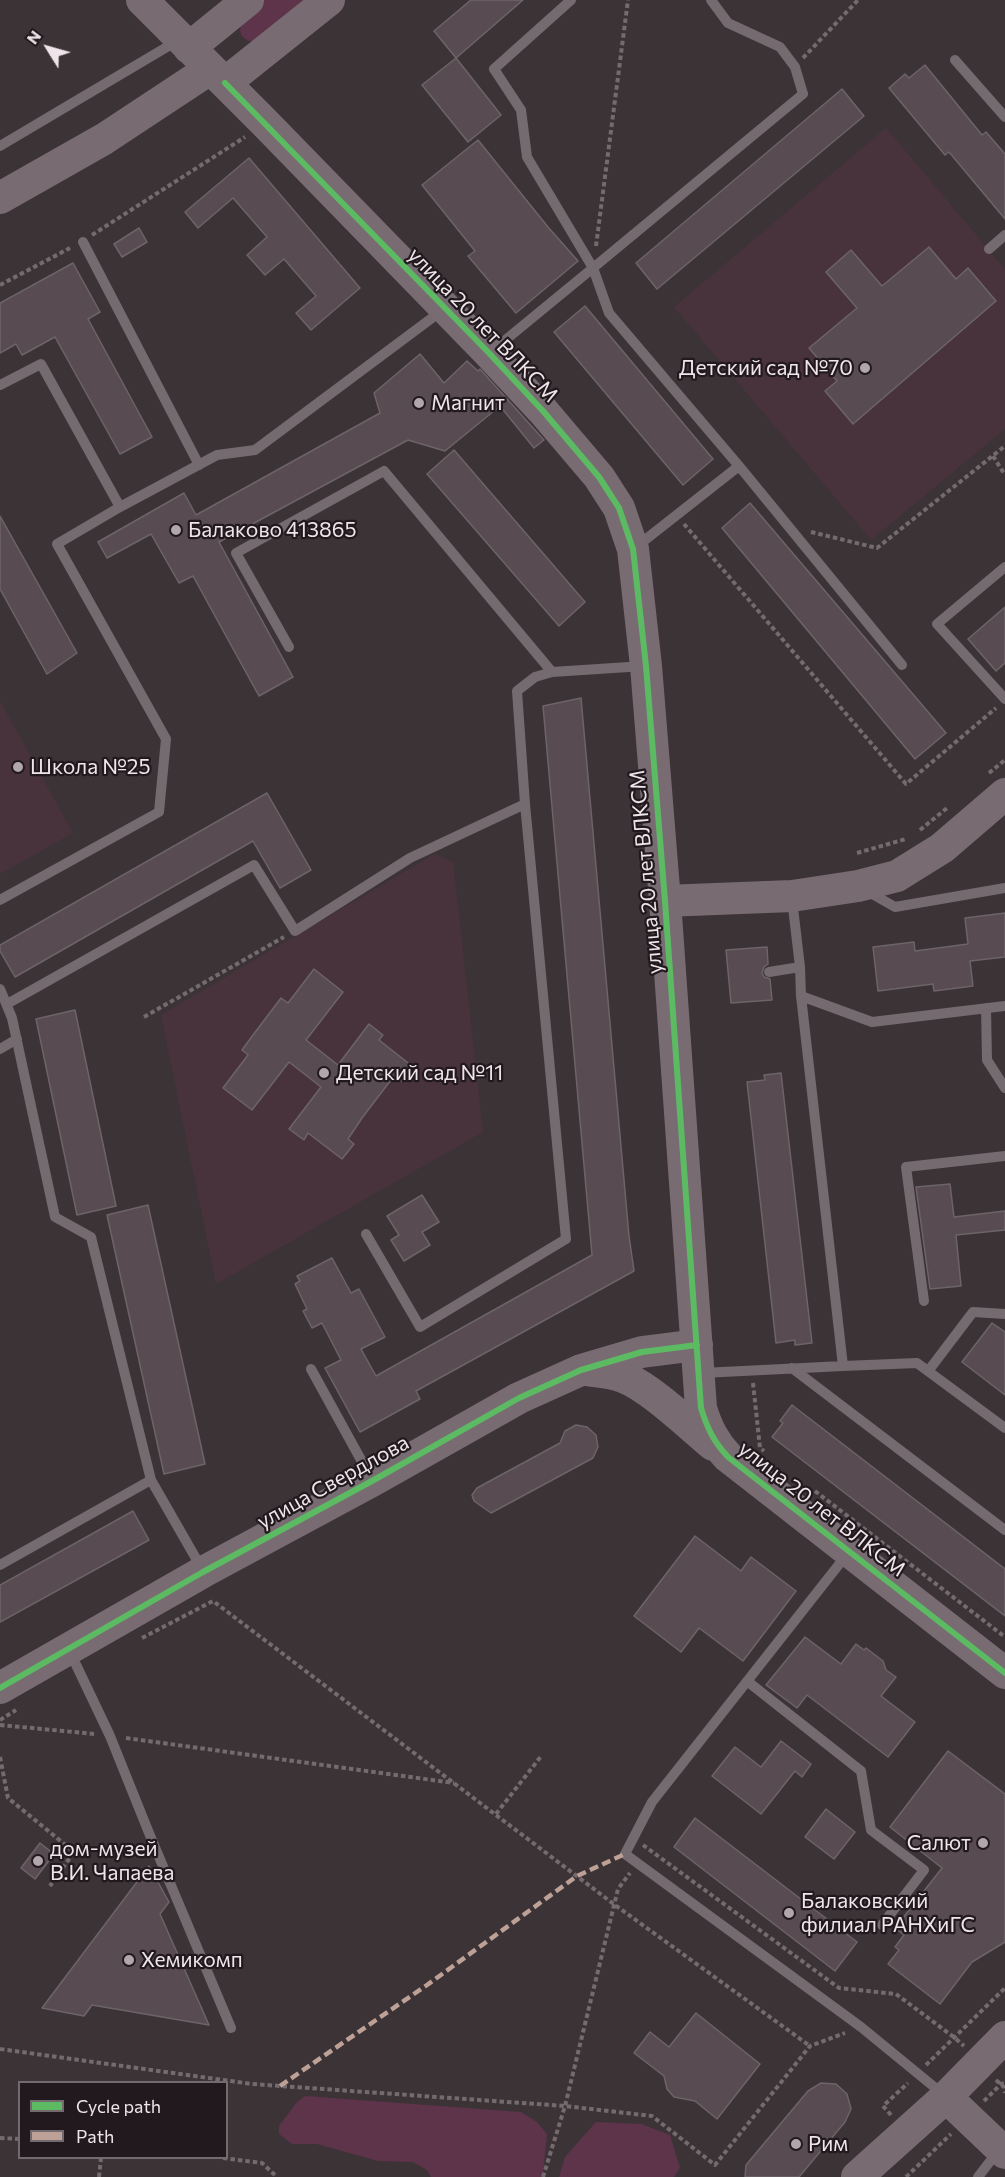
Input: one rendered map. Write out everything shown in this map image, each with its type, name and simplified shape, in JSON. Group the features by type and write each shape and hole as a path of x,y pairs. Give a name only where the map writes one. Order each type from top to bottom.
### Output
{"street":[{"name":"улица 20 лет ВЛКСМ","path":"142,0 489,353 543,411 599,477 619,508 633,549 646,666 701,1408 707,1428 715,1443 728,1457 1005,1673"},
{"path":"0,198 104,139 201,60 248,0"},
{"path":"201,60 329,0"},
{"path":"665,901 792,896 858,886 897,876 942,848 996,784"},
{"name":"улица Свердлова","path":"0,1688 203,1572 372,1481 519,1398 581,1370 642,1352 698,1359"},
{"path":"581,1370 616,1375 641,1387 728,1457"},
{"path":"857,2177 946,2097 1005,2037"},
{"path":"946,2097 1003,2151"}],"lane":[{"path":"571,0 494,69 520,110 527,157 593,268 609,313 740,466 902,665"},
{"path":"489,353 803,94 795,67 780,48 728,23 711,0"},
{"path":"0,146 201,60"},
{"path":"955,60 1005,117"},
{"path":"988,249 1005,235"},
{"path":"83,242 199,465"},
{"path":"0,900 159,812 166,739 57,544 217,455 255,450 445,309"},
{"path":"0,385 41,364 120,507"},
{"path":"633,549 740,466"},
{"path":"289,647 237,553 384,471 552,672"},
{"path":"1005,567 938,624 1005,700"},
{"path":"366,1234 420,1327 566,1239 525,804 517,691 535,677 552,672 646,666"},
{"path":"8,1004 254,865 295,931 410,858 525,804"},
{"path":"858,886 896,907 1005,888"},
{"path":"792,896 801,996 843,1366"},
{"path":"769,972 800,967"},
{"path":"0,989 8,1004 17,1039 55,1217 91,1237 151,1480 203,1572"},
{"path":"801,996 872,1022 1005,1006"},
{"path":"986,1008 987,1059 1005,1088"},
{"path":"0,1049 17,1039"},
{"path":"924,1301 906,1167 1005,1156"},
{"path":"929,1370 973,1312 1005,1314"},
{"path":"698,1359 751,1370 917,1363 1005,1428"},
{"path":"792,1368 1005,1530"},
{"path":"311,1369 372,1481"},
{"path":"0,1566 151,1480"},
{"path":"849,1552 652,1802 625,1854 861,2027 946,2097"},
{"path":"69,1649 110,1736 148,1833 231,2028"},
{"path":"747,1682 861,1771 871,1830 924,1870 882,1925"},
{"path":"978,2177 1003,2151"}],"path":[{"path":"593,268 628,0"},
{"path":"795,67 858,0"},
{"path":"0,285 83,242 265,123"},
{"path":"790,528 878,548 1005,446"},
{"path":"993,456 1005,475"},
{"path":"678,516 906,784 1005,700"},
{"path":"996,784 1005,760"},
{"path":"920,831 954,802"},
{"path":"857,853 911,838"},
{"path":"144,1017 295,931"},
{"path":"751,1370 760,1448 770,1455"},
{"path":"807,1484 1005,1637"},
{"path":"213,1601 615,1905 810,2046"},
{"path":"0,1725 110,1736 456,1784"},
{"path":"496,1814 542,1755"},
{"path":"0,1757 8,1798 74,1852 50,1886"},
{"path":"633,1838 839,1988 896,1994 956,2038 1005,1988"},
{"path":"543,2177 566,2106 618,1889 637,1863"},
{"path":"0,2049 252,2084 566,2106 652,2116 715,2165 810,2046 861,2027"},
{"path":"994,2077 1003,2083 1005,2093"},
{"path":"0,2138 18,2139"},
{"path":"228,2158 262,2163 277,2177"},
{"path":"99,2177 101,2159"}],"shaded area":[{"path":"264,0 318,0 260,44 249,41 242,36 240,30 251,11"},
{"name":"Детский сад №70","path":"886,128 1005,269 1005,429 871,540 674,307"},
{"name":"Школа №25","path":"0,701 73,833 0,874"},
{"name":"Детский сад №11","path":"435,854 453,862 483,1132 216,1284 161,1015"},
{"path":"305,2096 521,2112 537,2122 547,2134 542,2177 431,2177 427,2170 413,2162 378,2161 317,2144 292,2144 279,2134 279,2126 297,2102"},
{"path":"596,2122 641,2124 670,2135 680,2168 674,2177 559,2177 565,2157"}],"building":[{"path":"471,0 523,0 456,58 434,31"},
{"path":"456,58 501,115 468,142 422,85"},
{"path":"925,65 982,135 986,132 1005,154 1005,219 949,152 945,155 889,88 905,74 909,78"},
{"path":"842,89 864,116 657,289 636,263"},
{"path":"478,140 578,261 516,313 468,256 475,251 422,185"},
{"path":"249,158 360,288 311,330 296,313 316,296 284,259 265,275 247,255 267,237 233,198 198,228 185,212"},
{"path":"139,228 147,242 122,257 114,244"},
{"path":"929,247 956,279 968,268 996,301 853,424 825,391 837,381 809,348 857,308 826,272 851,250 882,286"},
{"path":"73,263 100,312 88,319 152,437 120,454 55,337 22,355 16,344 0,353 0,303"},
{"path":"585,306 713,459 683,485 554,332"},
{"path":"420,354 444,383 467,361 478,371 480,369 544,440 534,448 500,406 445,451 408,440 219,542 293,677 259,696 193,576 179,583 151,534 107,558 98,542 184,493 196,515 380,413 374,393"},
{"path":"454,450 585,602 559,626 427,474"},
{"path":"750,503 946,733 915,759 722,528"},
{"path":"0,516 77,653 47,674 0,589"},
{"path":"1005,607 1005,663 996,671 968,639"},
{"path":"581,698 634,1271 416,1391 420,1399 360,1432 325,1368 341,1360 322,1323 312,1328 303,1311 307,1309 295,1284 300,1281 297,1276 332,1258 351,1293 359,1289 385,1337 361,1349 376,1376 592,1255 543,706"},
{"path":"267,793 311,870 280,888 253,841 15,977 0,951 0,945"},
{"path":"1005,913 1005,957 970,961 973,986 934,991 933,984 878,991 873,947 914,942 915,951 968,944 965,918"},
{"path":"767,947 768,964 762,973 764,977 770,979 772,1000 731,1003 726,950"},
{"path":"314,969 343,992 306,1040 338,1065 369,1024 383,1035 379,1040 412,1066 401,1081 394,1076 362,1118 348,1139 354,1144 342,1159 308,1133 304,1140 289,1129 321,1087 289,1062 252,1110 223,1088 248,1055 242,1050 281,998 288,1003"},
{"path":"75,1010 116,1206 77,1215 36,1019"},
{"path":"781,1073 812,1343 795,1345 795,1340 776,1343 747,1082 765,1080 764,1075"},
{"path":"950,1184 954,1217 1005,1211 1005,1230 956,1235 961,1286 930,1289 916,1187"},
{"path":"422,1195 439,1222 422,1232 430,1245 404,1261 391,1240 399,1235 387,1216"},
{"path":"148,1205 205,1464 164,1474 107,1215"},
{"path":"992,1323 1005,1332 1005,1395 962,1362"},
{"path":"792,1405 1005,1569 1005,1616 772,1437 783,1423 780,1421"},
{"path":"576,1425 587,1427 596,1435 598,1447 593,1458 491,1513 474,1501 472,1495 477,1488 560,1443 565,1431"},
{"path":"133,1511 149,1540 0,1622 0,1585"},
{"path":"695,1536 741,1571 751,1557 796,1591 743,1661 699,1628 681,1652 634,1616"},
{"path":"805,1637 841,1664 856,1644 864,1650 866,1648 883,1661 886,1670 896,1677 881,1696 915,1722 888,1757 807,1695 797,1708 766,1685"},
{"path":"781,1741 811,1764 802,1777 795,1771 761,1814 712,1776 735,1747 761,1767"},
{"name":"Салют","path":"948,1751 1005,1794 1005,1942 972,1962 940,2004 888,1964 899,1950 895,1947 904,1935 895,1928 942,1868 890,1827"},
{"path":"826,1809 855,1832 834,1859 805,1837"},
{"path":"695,1818 857,1942 835,1971 674,1847"},
{"name":"дом-музей В.И. Чапаева","path":"40,1843 54,1854 35,1879 21,1868"},
{"name":"Хемикомп","path":"149,1866 169,1902 160,1914 209,2025 92,2005 84,2016 42,2008"},
{"path":"696,2013 760,2064 717,2119 695,2101 674,2097 667,2089 664,2076 634,2053 650,2032 669,2047"},
{"name":"Рим","path":"821,2083 836,2084 847,2094 851,2109 845,2122 799,2177 745,2177 746,2165 808,2091"}],"marked path":[{"path":"280,2086 427,1985 577,1876 625,1854"}],"cycle path":[{"path":"225,83 543,411 599,477 619,508 633,549 646,666 703,1415 715,1440 728,1457 1005,1673"},
{"path":"0,1688 203,1572 372,1481 519,1398 581,1370 642,1352 697,1345"}],"place":[{"name":"Детский сад №70","path":"865,368"},
{"name":"Магнит","path":"419,403"},
{"name":"Балаково 413865","path":"176,530"},
{"name":"Школа №25","path":"18,767"},
{"name":"Детский сад №11","path":"324,1073"},
{"name":"Салют","path":"983,1843"},
{"name":"дом-музей В.И. Чапаева","path":"38,1861"},
{"name":"Балаковский филиал РАНХиГС","path":"789,1913"},
{"name":"Хемикомп","path":"129,1960"},
{"name":"Рим","path":"796,2144"}]}
